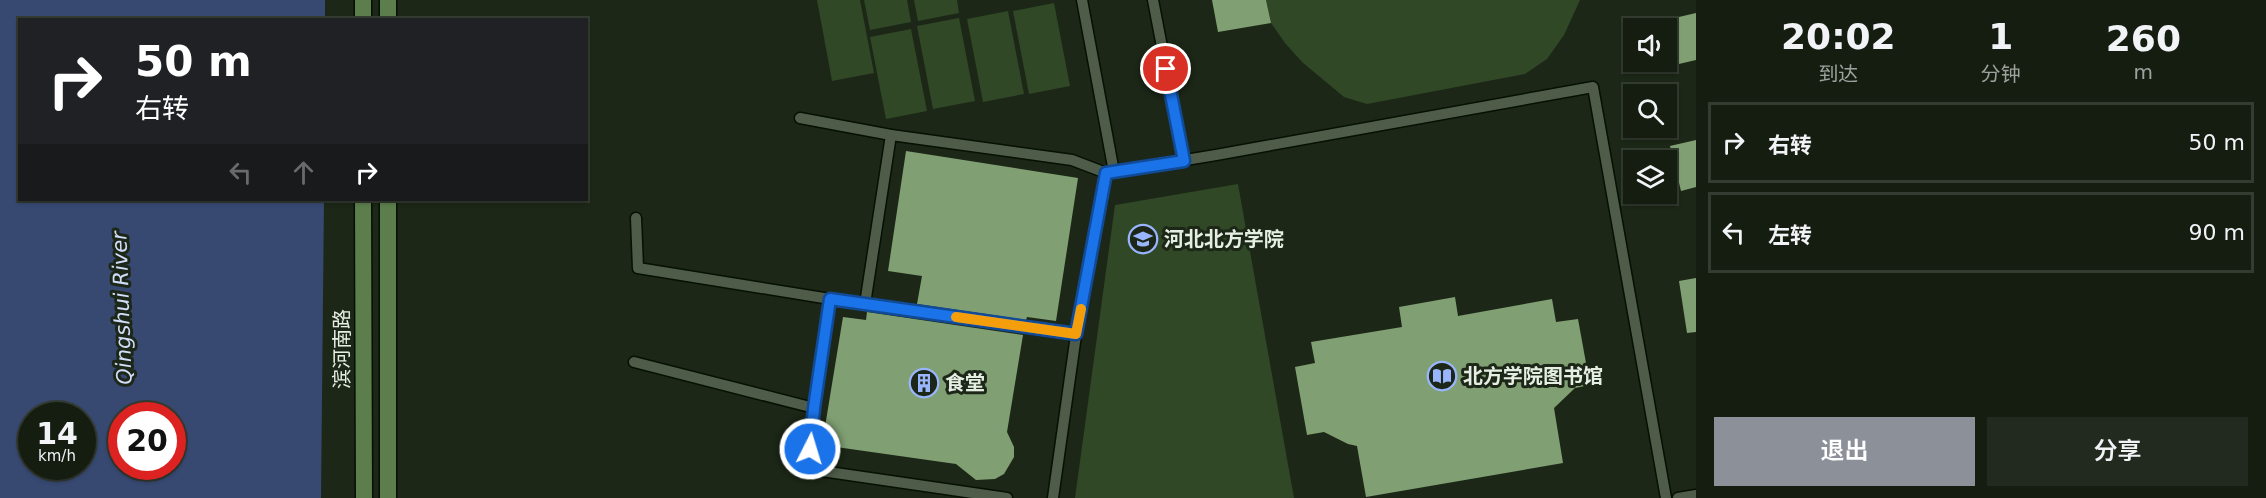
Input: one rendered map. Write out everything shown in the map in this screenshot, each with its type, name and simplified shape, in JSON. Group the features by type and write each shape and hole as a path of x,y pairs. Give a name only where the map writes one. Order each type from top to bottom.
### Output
{"main road":[{"path":"363,0 363,18"},
{"path":"388,0 388,18"},
{"name":"滨河南路","path":"363,201 364,498"},
{"path":"388,201 388,498"}],"lane":[{"path":"1053,498 1076,334 1110,172 1082,0"},
{"path":"1153,0 1184,161"},
{"path":"800,118 891,135 1072,160 1110,172 1184,161 1593,87 1666,498"},
{"path":"865,304 891,135"},
{"path":"636,218 638,268 830,299 1076,334"},
{"path":"830,299 814,408 808,469 1007,498"},
{"path":"634,362 814,408"},
{"path":"1678,498 1696,495"}],"green space":[{"path":"817,0 860,0 874,73 832,81"},
{"path":"864,0 907,0 911,22 870,30"},
{"path":"914,0 957,0 959,13 918,21"},
{"path":"1266,0 1580,0 1564,35 1547,59 1525,74 1367,104 1344,97 1302,62 1271,23"},
{"path":"1054,3 1070,86 1029,94 1013,11"},
{"path":"1008,11 1024,94 983,102 967,19"},
{"path":"959,18 975,101 933,109 917,26"},
{"path":"911,29 927,111 886,119 870,37"},
{"path":"1238,184 1294,498 1075,498 1115,205"}],"water":[{"name":"Qingshui River","path":"0,0 325,0 325,18 18,18 18,201 324,201 321,498 0,498"}],"building":[{"path":"1212,0 1266,0 1271,23 1218,32"},
{"path":"1696,13 1696,60 1677,64 1677,18 1675,18"},
{"path":"1696,140 1696,187 1681,191 1677,175 1677,150 1671,150 1670,146"},
{"path":"906,151 1078,178 1056,321 1027,317 1026,320 917,304 922,276 888,271"},
{"path":"1696,278 1696,332 1687,333 1679,281"},
{"path":"1455,297 1458,316 1552,299 1556,322 1578,319 1590,385 1575,388 1554,408 1563,463 1366,497 1357,446 1324,432 1307,435 1295,367 1315,363 1311,342 1402,327 1399,307"},
{"name":"食堂","path":"867,312 1023,335 1007,432 1014,447 1014,457 1004,474 995,479 976,480 956,464 822,445 843,317 866,320"}],"slow traffic":[{"path":"956,317 1076,334 1081,309"}],"place":[{"name":"河北北方学院","path":"1143,239"},
{"name":"北方学院图书馆","path":"1442,376"},
{"name":"食堂","path":"924,383"}],"route":[{"path":"810,449 830,299 1076,334 1106,173 1184,161 1166,69"}]}
